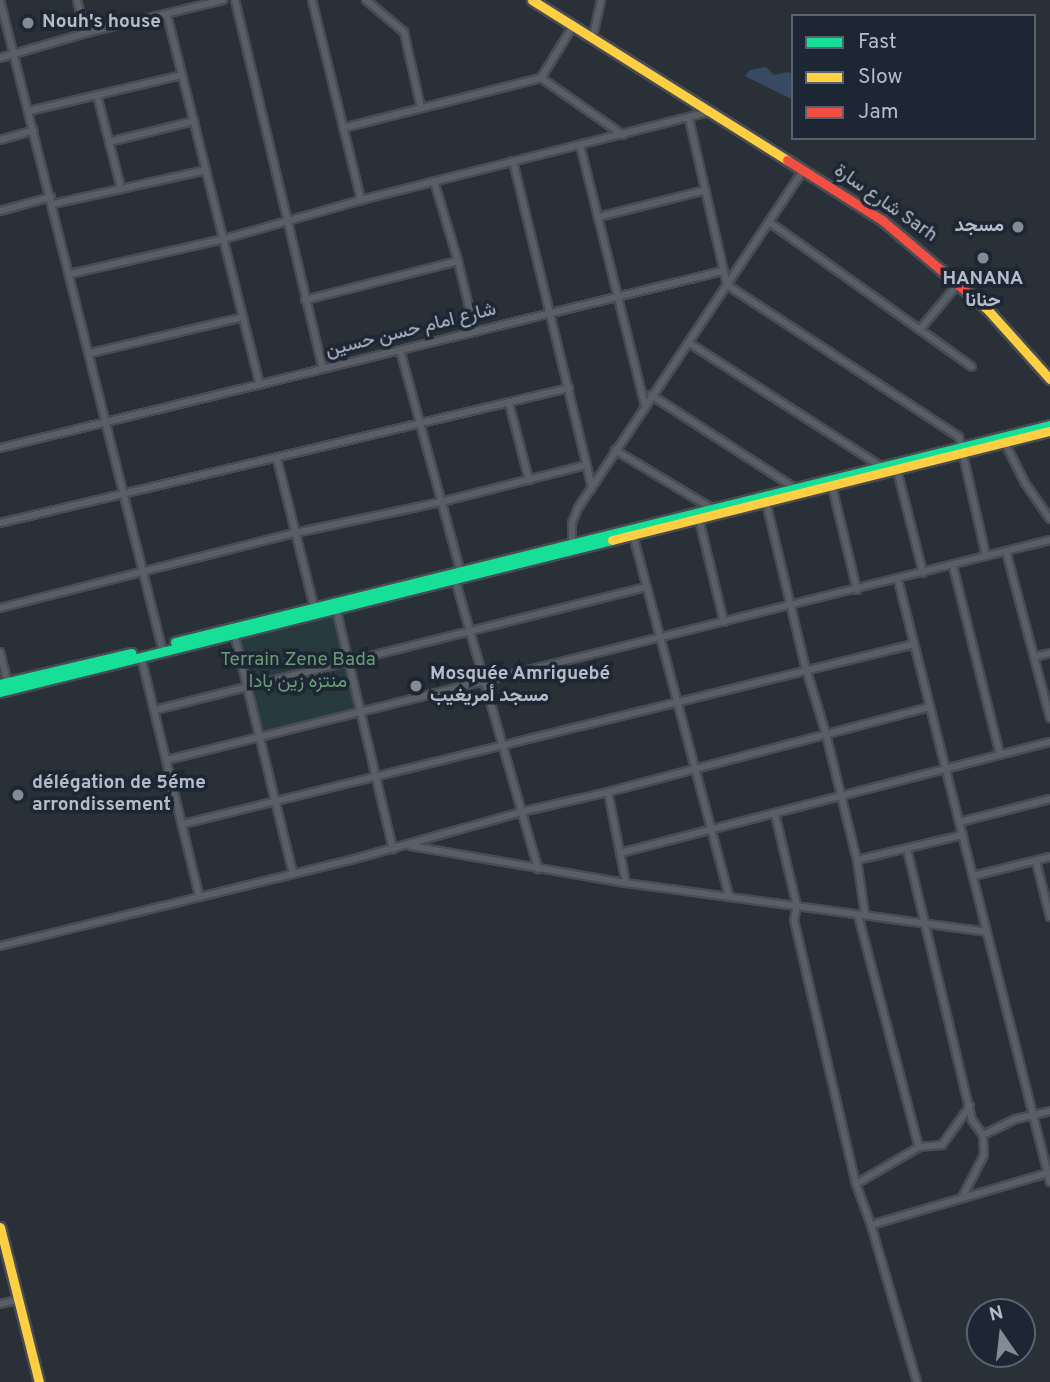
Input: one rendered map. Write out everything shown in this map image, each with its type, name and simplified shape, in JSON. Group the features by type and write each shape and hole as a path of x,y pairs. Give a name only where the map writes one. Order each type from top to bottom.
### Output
{"main road":[{"name":"شارع سارة Sarh","path":"532,0 882,220 959,283 1009,330 1050,379"},
{"name":"شارع سارة Sarh","path":"545,0 808,164 887,217 985,301 1050,372"},
{"path":"573,546 633,535 897,470 1050,425"},
{"path":"0,692 141,657 314,606 573,546 711,508 883,467 1050,432"},
{"path":"4,684 234,634 458,574"},
{"path":"0,1227 36,1382"},
{"path":"0,1250 16,1301"}],"street":[{"path":"1,0 162,649"},
{"path":"77,0 86,33"},
{"path":"0,58 86,33 223,0"},
{"path":"235,0 323,369"},
{"path":"312,0 361,200"},
{"path":"366,0 404,32 421,108"},
{"path":"594,31 601,0"},
{"path":"167,15 260,384"},
{"path":"343,128 541,78 573,26"},
{"path":"29,111 182,75"},
{"path":"541,78 623,135"},
{"path":"97,94 121,188"},
{"path":"70,274 223,239 434,181 689,119 709,111"},
{"path":"689,119 727,285 956,434 963,449 986,556"},
{"path":"109,142 194,121"},
{"path":"0,139 34,131"},
{"path":"580,145 645,406"},
{"path":"513,162 592,488"},
{"path":"573,546 572,523 615,450 689,344 804,169"},
{"path":"0,211 206,170"},
{"path":"434,181 458,261 475,332"},
{"path":"598,217 706,190"},
{"path":"769,222 972,367"},
{"path":"305,300 458,261"},
{"name":"شارع امام حسن حسين","path":"0,448 723,271"},
{"path":"921,328 959,283"},
{"path":"90,353 243,317"},
{"path":"689,344 883,467"},
{"path":"400,350 441,502 469,631 505,746 538,869"},
{"path":"0,523 569,388"},
{"path":"651,395 795,488"},
{"path":"509,402 528,480"},
{"path":"1005,443 1025,483 1050,519"},
{"path":"615,450 711,508"},
{"path":"277,459 314,606"},
{"path":"0,608 295,533 441,502 586,465"},
{"path":"897,470 923,573"},
{"path":"832,486 857,590"},
{"path":"766,502 807,670 858,860 862,915 919,1147"},
{"path":"699,519 724,622"},
{"path":"633,535 709,830 729,895"},
{"path":"167,760 485,683 1050,540"},
{"path":"1006,551 1050,718"},
{"path":"953,566 1000,754"},
{"path":"898,580 1050,1182"},
{"path":"155,710 646,587"},
{"path":"336,608 393,849"},
{"path":"234,634 293,873"},
{"path":"183,824 914,644"},
{"path":"0,652 4,684"},
{"path":"1034,657 1050,653"},
{"path":"141,657 199,895"},
{"path":"0,946 409,845 521,812 694,770 930,707"},
{"path":"620,853 1050,742"},
{"path":"608,792 626,883"},
{"path":"960,822 1050,799"},
{"path":"775,814 797,906 794,920 856,1184 871,1225 917,1382"},
{"path":"858,860 963,835"},
{"path":"409,845 626,883 987,932"},
{"path":"908,849 971,1105 972,1120 983,1135 984,1155 962,1198"},
{"path":"973,876 1050,857"},
{"path":"1036,861 1050,917"},
{"path":"856,1184 919,1147 942,1145 971,1105"},
{"path":"983,1135 1009,1121 1050,1111"},
{"path":"871,1225 1048,1172"},
{"path":"0,1304 16,1301"}],"green space":[{"name":"Terrain Zene Bada منتزه زين بادا","path":"336,608 362,711 260,736 234,633"}],"water":[{"path":"766,67 774,75 791,73 791,99 745,76 750,70"}],"traffic: fast":[{"path":"175,642 1050,425"},
{"path":"0,692 612,540"},
{"path":"0,684 131,653"}],"traffic: slow":[{"path":"532,0 787,160"},
{"path":"968,293 988,310 1050,379"},
{"path":"612,540 1050,431"},
{"path":"0,1227 39,1382"}],"traffic: jam":[{"path":"787,160 882,220 968,293"}],"place":[{"name":"Nouh's house","path":"28,23"},
{"name":"مسجد","path":"1018,227"},
{"name":"HANANA حنانا","path":"983,258"},
{"name":"Mosquée Amriguebé مسجد أمريغيب","path":"416,686"},
{"name":"délégation de 5éme arrondissement","path":"18,795"}]}
